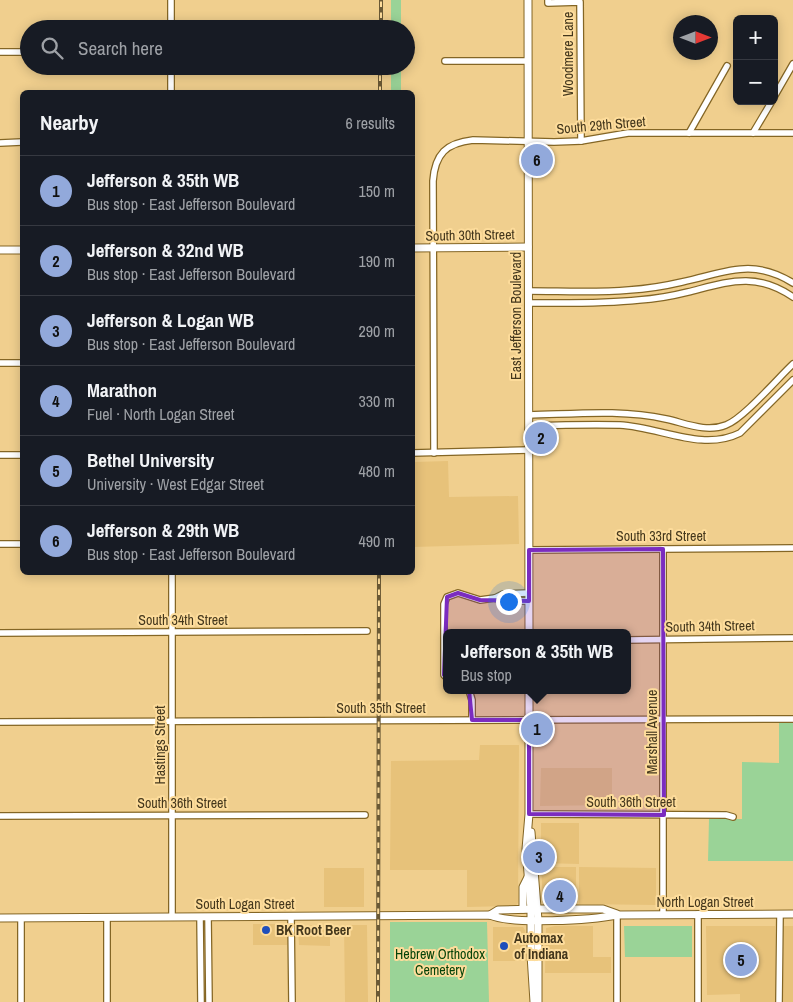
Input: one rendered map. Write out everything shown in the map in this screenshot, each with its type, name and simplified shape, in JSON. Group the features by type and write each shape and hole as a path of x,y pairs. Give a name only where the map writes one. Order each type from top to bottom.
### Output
{"street":[{"path":"171,0 171,20"},
{"name":"East Jefferson Boulevard","path":"528,0 529,629"},
{"name":"Woodmere Lane","path":"548,0 548,3 580,2 581,141"},
{"path":"0,52 20,52"},
{"path":"445,61 528,61"},
{"path":"778,89 793,64"},
{"path":"689,133 727,66"},
{"path":"171,75 171,90"},
{"path":"754,133 770,105"},
{"name":"South 29th Street","path":"434,248 434,170 444,151 462,141 581,141 620,134 793,133"},
{"path":"0,142 20,142"},
{"name":"South 30th Street","path":"415,248 528,247"},
{"path":"434,248 434,453"},
{"path":"0,250 20,250"},
{"path":"528,291 630,290 683,282 720,271 741,269 760,270 792,282 784,291"},
{"path":"528,303 593,303 649,300 733,281 762,282 793,297"},
{"path":"0,363 20,363"},
{"path":"528,415 646,415 702,427 716,428 733,422 738,418 793,364"},
{"path":"528,426 621,425 652,429 693,439 717,441 740,433 793,380"},
{"path":"415,454 529,450"},
{"path":"0,455 20,455"},
{"path":"0,544 20,544"},
{"name":"South 33rd Street","path":"529,550 793,548"},
{"name":"Marshall Avenue","path":"664,549 664,914"},
{"name":"Hastings Street","path":"172,575 172,917"},
{"path":"445,629 445,600 447,597 458,593 480,600 495,598 503,594 529,597"},
{"name":"South 34th Street","path":"0,633 367,631"},
{"name":"South 34th Street","path":"631,640 793,638"},
{"path":"470,694 472,720"},
{"path":"529,694 531,909"},
{"name":"South 35th Street","path":"0,722 793,719"},
{"path":"529,814 526,849 531,909 535,920 536,1002"},
{"name":"South 36th Street","path":"529,814 733,816"},
{"name":"South 36th Street","path":"0,816 365,815"},
{"name":"North Logan Street","path":"531,909 603,909 617,915"},
{"name":"South Logan Street","path":"490,915 498,910 531,909"},
{"path":"698,914 698,1002"},
{"path":"779,1002 780,914"},
{"name":"North Logan Street","path":"535,920 603,918 617,915 793,914"},
{"name":"South Logan Street","path":"0,918 490,915 499,919 535,920"},
{"path":"617,915 617,1002"},
{"path":"291,916 292,1002"},
{"path":"200,917 201,1002"},
{"path":"208,917 209,1002"},
{"path":"21,918 21,1002"},
{"path":"107,918 108,1002"}],"highlighted area":[{"path":"663,549 664,815 529,814 529,720 472,720 469,690 444,675 447,597 458,593 480,600 529,601 529,550"}],"shaded area":[{"path":"448,461 449,497 518,496 519,544 415,547 415,462"},
{"path":"480,745 519,745 518,903 515,906 467,907 467,870 390,870 391,761 479,760"},
{"path":"541,768 612,768 612,805 540,806"},
{"path":"541,823 579,823 579,864 541,863"},
{"path":"541,867 576,867 576,904 546,905 543,902"},
{"path":"579,867 656,868 656,905 579,904"},
{"path":"324,868 364,868 364,907 324,907"},
{"path":"253,924 287,924 287,945 253,945"},
{"path":"298,925 330,926 330,946 299,945"},
{"path":"344,925 367,925 368,1002 345,1002"},
{"path":"555,926 593,926 593,957 611,957 611,973 545,973 546,928"},
{"path":"706,926 775,926 775,1002 740,1002 740,994 707,995"},
{"path":"784,926 793,926 793,1002 783,1002"},
{"path":"493,927 523,927 525,930 526,961 493,961"}],"green space":[{"path":"391,0 401,0 401,20 391,20"},
{"path":"391,75 401,75 401,90 391,90"},
{"path":"779,723 793,723 793,861 708,861 709,819 742,819 742,762 779,763"},
{"name":"Hebrew Orthodox Cemetery","path":"390,922 487,922 489,1002 390,1002"},
{"path":"624,926 692,926 692,957 625,957"}],"railway":[{"path":"381,0 381,20"},
{"path":"380,75 380,90"},
{"path":"378,1002 379,575"}],"place":[{"name":"Jefferson & 29th WB","path":"537,160"},
{"name":"Jefferson & 32nd WB","path":"541,438"},
{"name":"Jefferson & 35th WB","path":"537,729"},
{"name":"Jefferson & Logan WB","path":"539,857"},
{"name":"Marathon","path":"560,896"},
{"name":"BK Root Beer","path":"266,930"},
{"name":"Automax of Indiana","path":"504,946"},
{"name":"Bethel University","path":"741,960"}]}
